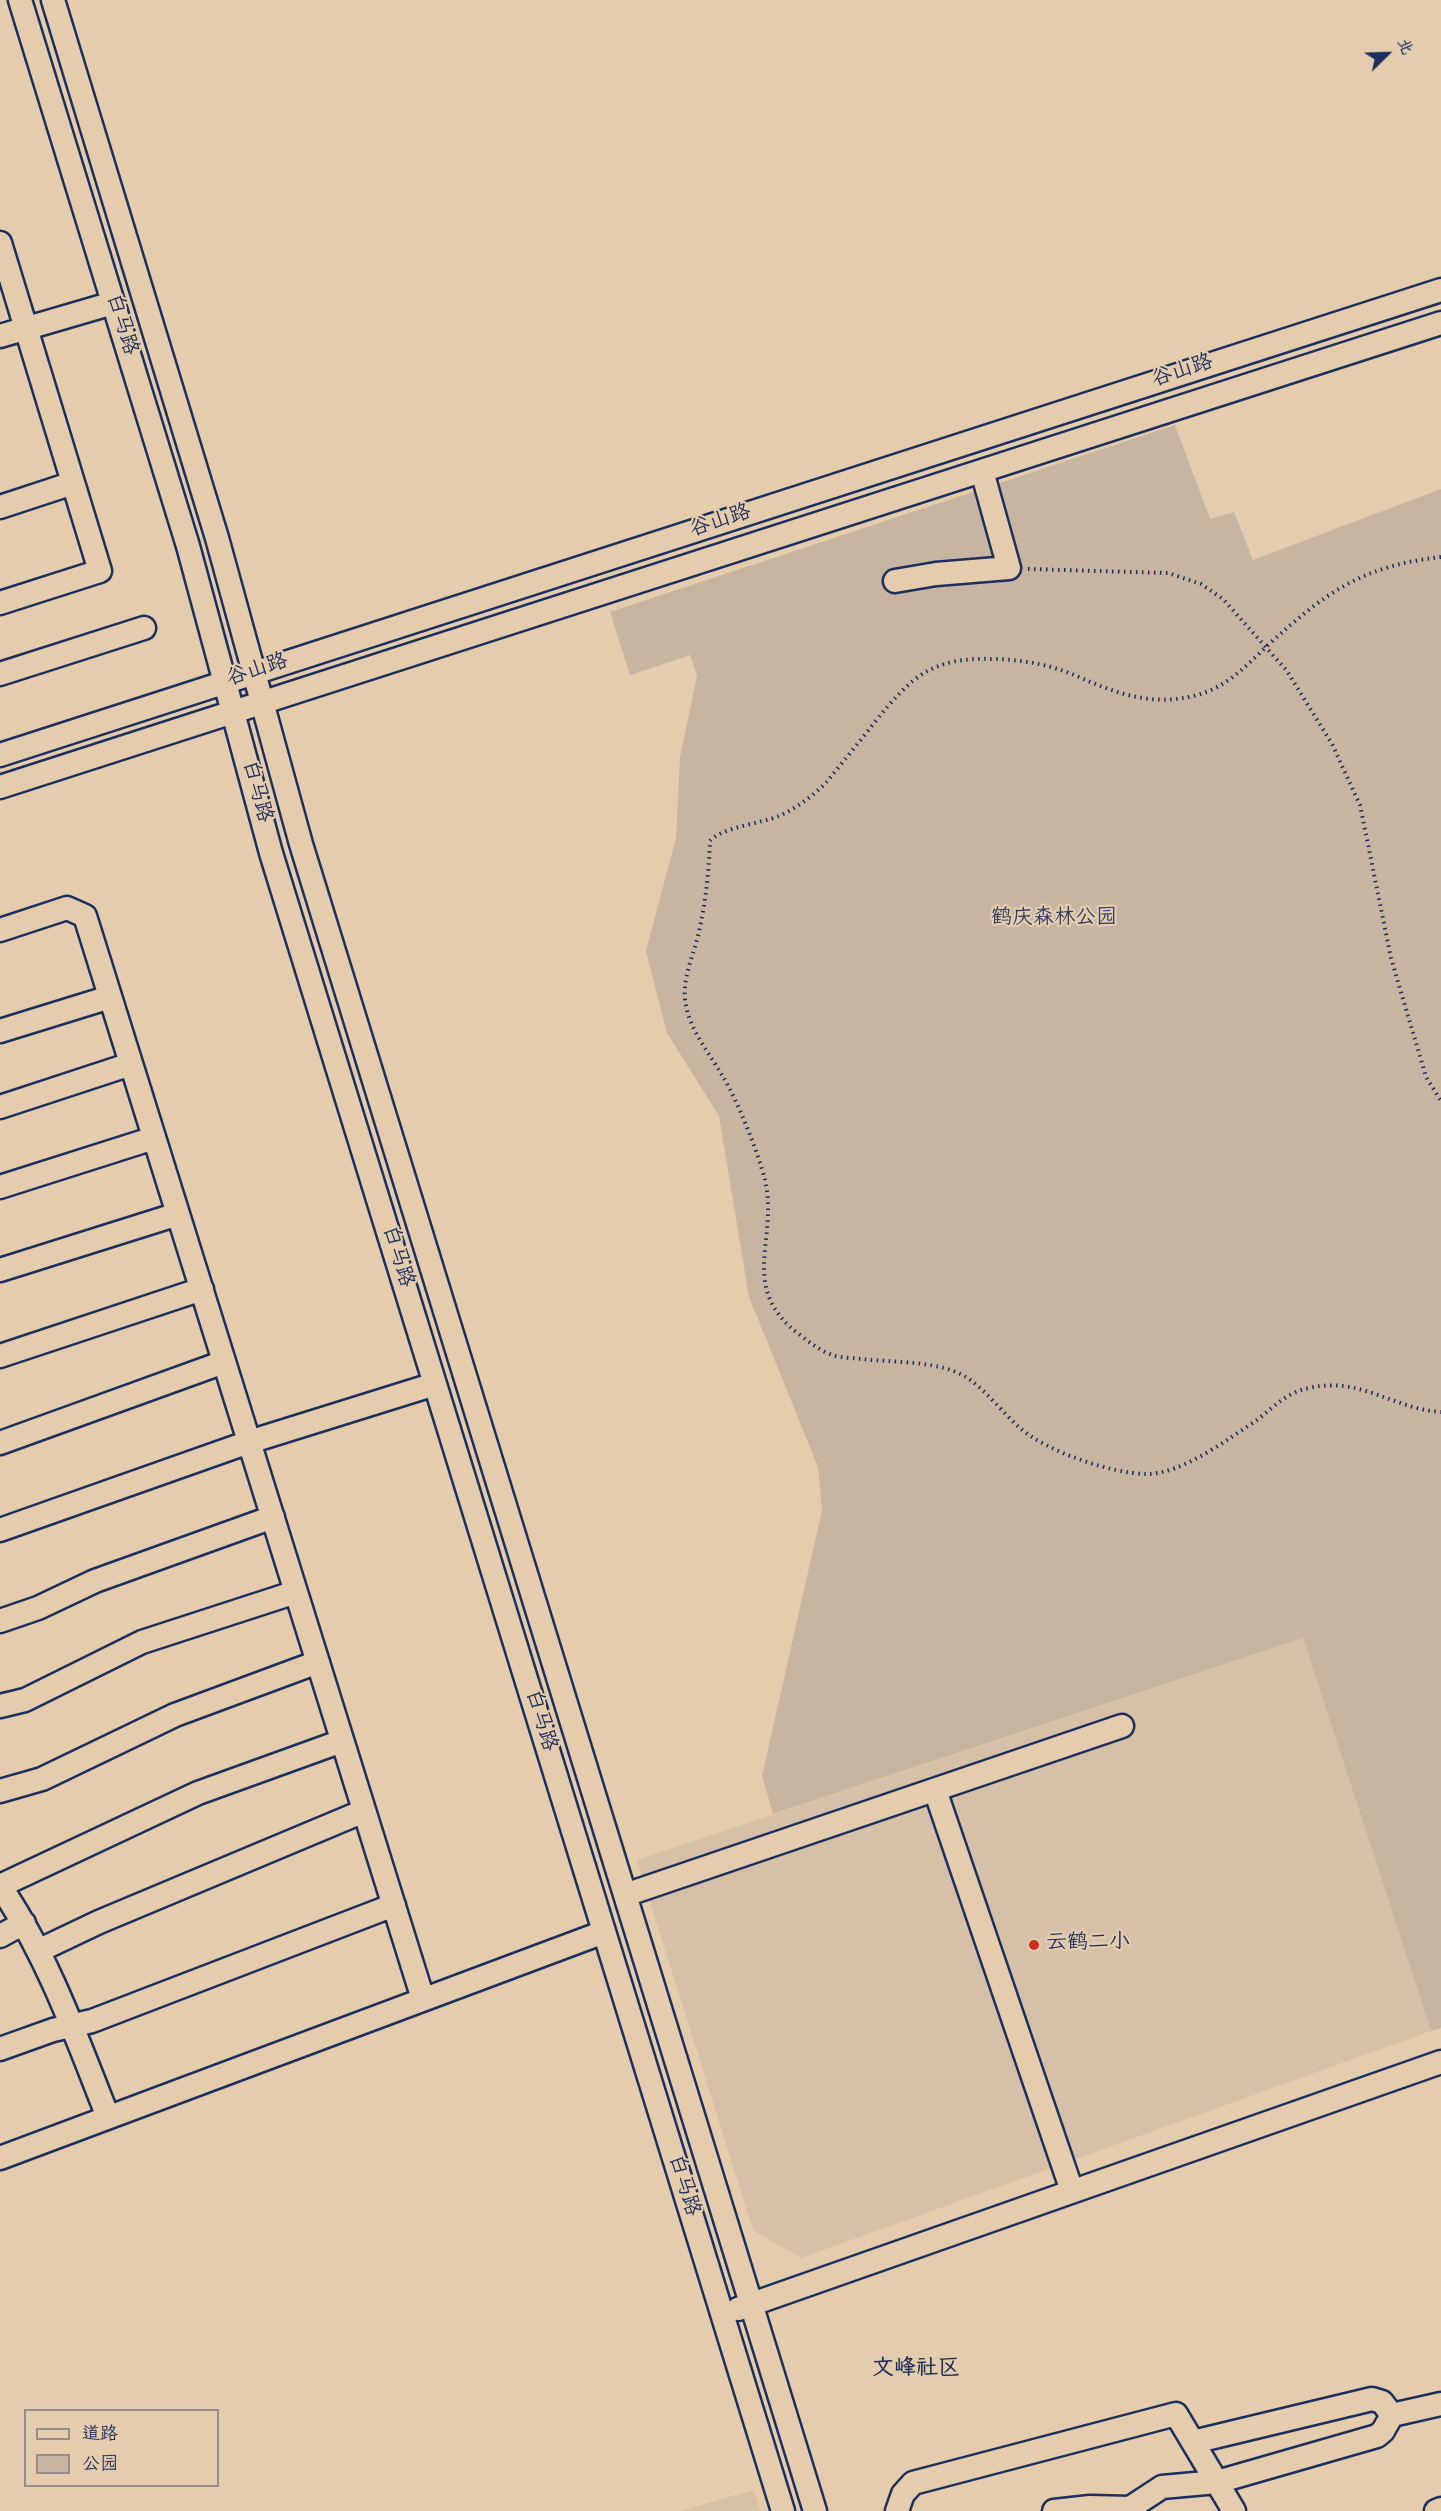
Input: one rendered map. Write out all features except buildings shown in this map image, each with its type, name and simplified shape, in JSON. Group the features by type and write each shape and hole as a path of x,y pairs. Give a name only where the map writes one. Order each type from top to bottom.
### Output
{"street":[{"name":"白马路","path":"20,0 188,546 271,853 783,2511"},
{"name":"白马路","path":"53,0 217,538 304,856 815,2511"},
{"path":"0,603 100,571 1,247"},
{"name":"谷山路","path":"0,755 1441,290"},
{"path":"0,336 113,303"},
{"name":"谷山路","path":"0,787 1441,322"},
{"path":"895,581 936,574 1009,568 982,471"},
{"path":"0,507 73,483"},
{"path":"0,674 144,628"},
{"path":"0,930 67,908 85,916 423,1999"},
{"path":"0,1031 110,996"},
{"path":"0,1107 131,1064"},
{"path":"0,1187 154,1138"},
{"path":"0,1270 178,1214"},
{"path":"0,1356 202,1289"},
{"path":"0,1443 225,1362"},
{"path":"0,1530 249,1442 435,1384"},
{"path":"0,1621 38,1608 95,1581 273,1517"},
{"path":"0,1706 25,1700 142,1642 296,1592"},
{"path":"0,1791 25,1786 175,1715 318,1662"},
{"path":"625,1895 1122,1726"},
{"path":"108,2117 72,2026 38,1951 24,1923 0,1886 198,1793 342,1741"},
{"path":"935,1790 1072,2192"},
{"path":"38,1951 99,1922 364,1811"},
{"path":"0,2049 92,2021 393,1905"},
{"path":"0,1936 24,1923"},
{"path":"0,2158 604,1932"},
{"path":"722,2314 1441,2062"},
{"path":"1193,2442 1372,2399 1382,2402 1392,2415"},
{"path":"1054,2511 1090,2507 1130,2508 1162,2487 1217,2482 1377,2436 1383,2432 1392,2415 1441,2404"},
{"path":"897,2511 903,2494 913,2483 1176,2414 1234,2511"},
{"path":"1436,2511 1441,2509"}],"path":[{"path":"1441,557 1394,564 1351,581 1316,603 1237,675 1211,690 1178,699 1158,700 1122,694 1067,672 1011,660 967,658 941,664 915,678 902,689 825,784 811,797 781,815 719,833 710,841 700,929 684,983 688,1015 731,1092 765,1181 768,1216 763,1273 772,1303 796,1332 815,1346 838,1356 946,1368 974,1383 1023,1431 1063,1452 1129,1473 1152,1474 1185,1465 1257,1419 1286,1396 1306,1388 1334,1384 1360,1387 1426,1410 1441,1412"},
{"path":"1009,568 1168,573 1185,577 1201,584 1223,599 1266,647 1303,694 1332,744 1360,805 1391,958 1426,1077 1441,1101"}],"shaded area":[{"name":"云鹤二小","path":"1303,1638 1431,2031 801,2258 753,2230 637,1860"},
{"path":"754,2490 760,2511 680,2511"}],"green space":[{"name":"鹤庆森林公园","path":"1175,425 1210,519 1234,512 1253,560 1441,489 1441,2028 1431,2031 1303,1638 773,1814 762,1776 822,1510 818,1467 749,1297 719,1116 667,1033 646,951 676,838 680,757 697,676 690,655 630,675 610,612"}],"place":[{"name":"云鹤二小","path":"1034,1945"}],"district":[{"name":"文峰社区","path":"916,2371"}]}
